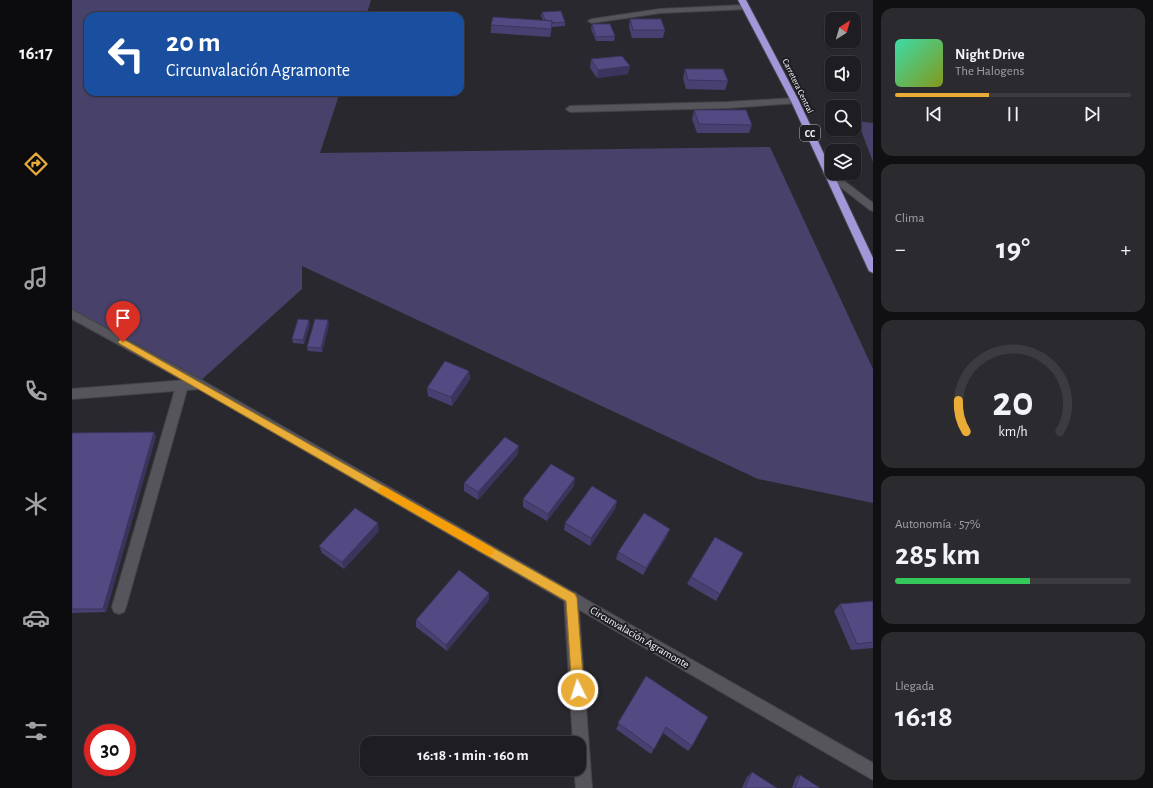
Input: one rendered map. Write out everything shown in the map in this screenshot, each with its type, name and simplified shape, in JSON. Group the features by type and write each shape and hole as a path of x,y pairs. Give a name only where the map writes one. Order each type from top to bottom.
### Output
{"highway":[{"name":"Carretera Central","path":"744,4 795,101 825,166"},
{"name":"Carretera Central","path":"831,180 873,269"}],"main road":[{"path":"592,21 660,11 744,4"},
{"path":"570,109 728,105 795,101"},
{"path":"837,180 873,208"},
{"name":"Circunvalación Agramonte","path":"72,314 199,384 873,772"},
{"path":"72,394 199,384"},
{"path":"119,608 182,386"},
{"path":"571,598 584,788"}],"shaded area":[{"path":"72,0 371,0 367,12 84,12 84,96 339,96 320,153 770,147 873,369 873,503 758,479 302,266 302,289 199,382 72,312"},
{"path":"861,122 873,123 873,162 861,130"}],"building":[{"path":"561,11 565,22 552,23 552,21 545,20 542,12"},
{"path":"493,17 552,21 551,29 491,25"},
{"path":"630,19 661,19 665,30 633,30"},
{"path":"592,24 610,24 615,36 596,37"},
{"path":"622,56 630,66 598,70 591,59"},
{"path":"685,69 723,69 728,81 688,80"},
{"path":"694,110 746,110 752,125 699,124"},
{"path":"298,319 309,320 303,340 292,339"},
{"path":"315,319 328,320 321,348 307,347"},
{"path":"445,361 469,371 451,397 427,388"},
{"path":"154,432 103,609 72,609 72,433"},
{"path":"505,437 519,446 478,492 464,483"},
{"path":"551,464 575,478 548,514 523,499"},
{"path":"592,486 617,501 591,538 565,523"},
{"path":"355,508 378,523 342,562 319,546"},
{"path":"644,513 670,529 646,568 618,552"},
{"path":"715,537 743,553 720,594 691,577"},
{"path":"459,570 489,593 446,645 416,620"},
{"path":"873,601 873,642 857,644 840,604"},
{"path":"646,676 708,717 692,746 666,727 654,749 618,723"},
{"path":"752,772 777,788 745,788"},
{"path":"800,775 820,788 795,788"}],"slow traffic":[{"path":"383,490 489,551"}],"route":[{"path":"123,342 199,384 571,598 578,690"}]}
